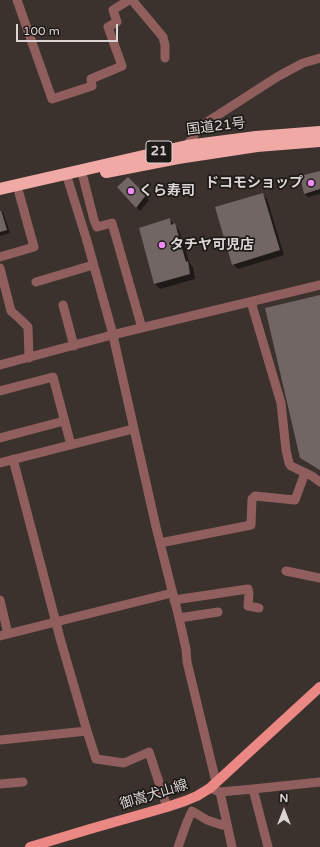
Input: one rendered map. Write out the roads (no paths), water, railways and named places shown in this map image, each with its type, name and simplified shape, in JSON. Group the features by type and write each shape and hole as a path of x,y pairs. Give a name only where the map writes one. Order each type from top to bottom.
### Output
{"highway":[{"name":"国道21号","path":"0,189 187,146 256,137 320,132"},
{"name":"国道21号","path":"0,197 68,180 178,158 257,146 320,141"}],"main road":[{"name":"御嵩犬山線","path":"30,847 90,828 167,807 197,796 215,787 320,687"}],"street":[{"path":"17,0 52,100 92,86 91,79 122,66 108,27 117,22 113,10 129,0"},
{"path":"132,0 161,35 164,45 165,58"},
{"path":"187,146 195,134 207,122 303,63 320,58"},
{"path":"83,177 97,227 112,223 142,328"},
{"path":"68,180 112,335 160,543 179,618 186,649 187,662 215,787 232,847"},
{"path":"0,257 34,247 19,192"},
{"path":"36,282 93,265"},
{"path":"0,268 11,311 28,327 29,358"},
{"path":"0,365 112,335 320,285"},
{"path":"251,302 281,403 288,463 320,482"},
{"path":"63,305 74,346"},
{"path":"0,391 53,377 71,445"},
{"path":"0,438 64,421"},
{"path":"0,463 134,428"},
{"path":"13,459 56,622 96,759 124,763 149,752 167,807"},
{"path":"160,543 251,525 252,499 255,496 296,500 305,473"},
{"path":"286,571 320,578"},
{"path":"0,600 4,635 56,622 173,597 248,589 248,606 259,608"},
{"path":"179,618 218,612"},
{"path":"0,740 87,731"},
{"path":"0,784 23,782"},
{"path":"215,787 253,789 320,782"},
{"path":"253,789 268,847"},
{"path":"182,802 186,807 207,820 222,825 227,825"},
{"path":"178,847 186,822 192,811"}],"place":[{"name":"ドコモショップ","path":"311,183"},
{"name":"くら寿司","path":"131,191"},
{"name":"タチヤ可児店","path":"162,245"}]}
